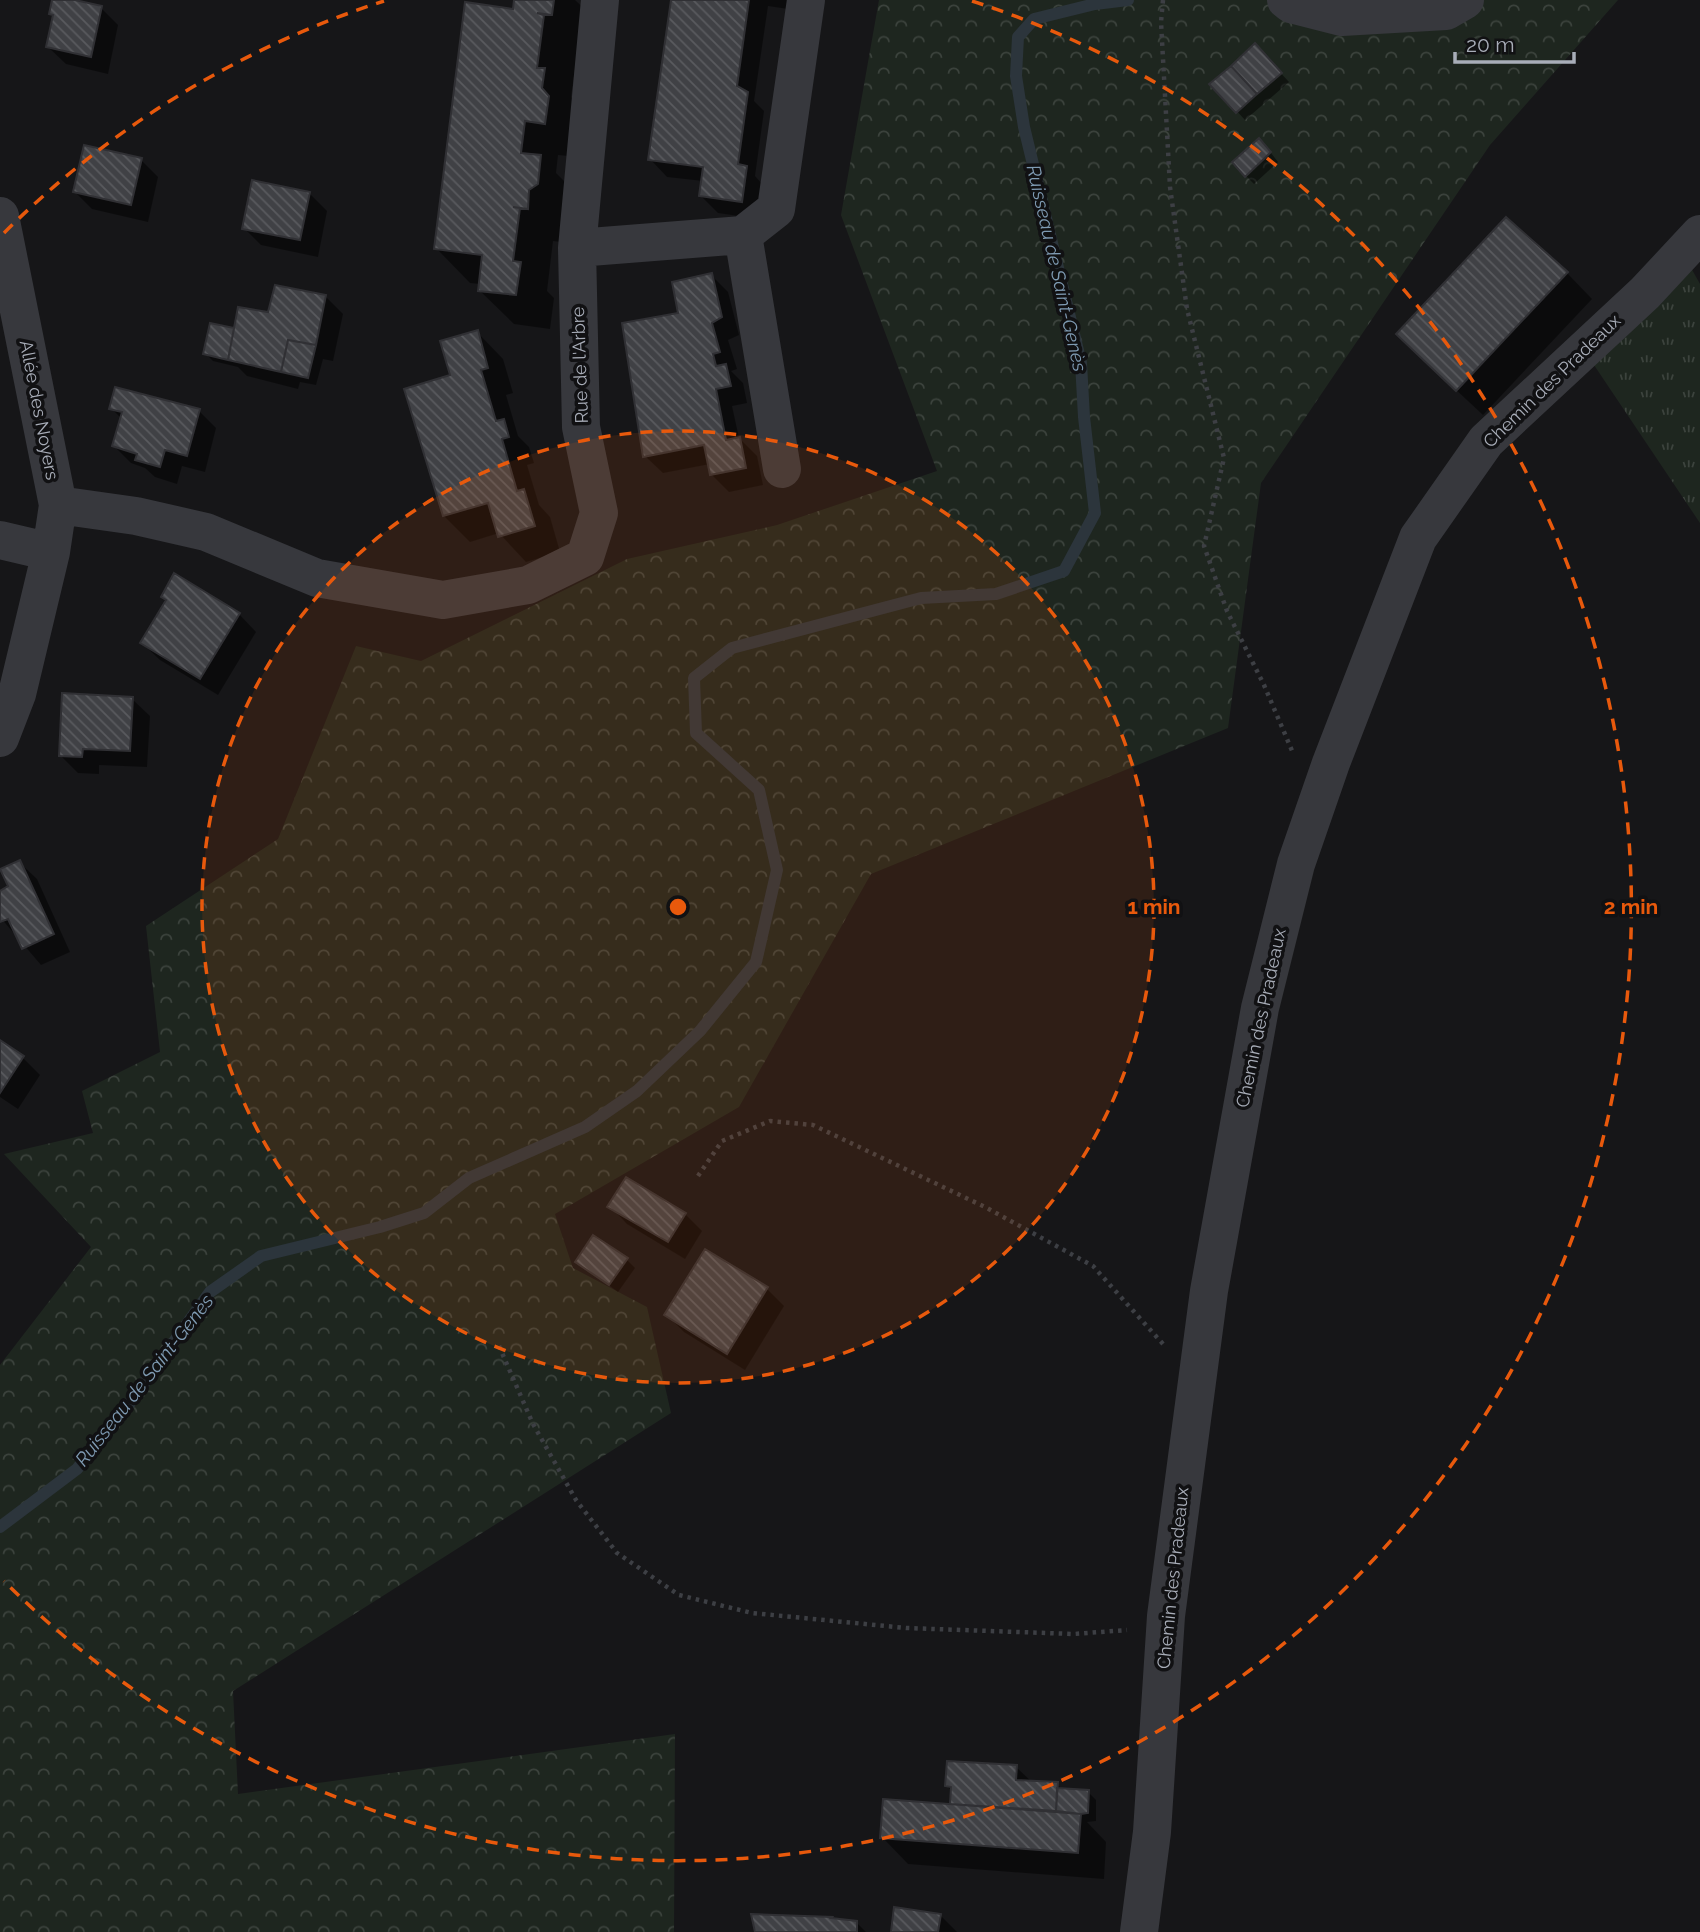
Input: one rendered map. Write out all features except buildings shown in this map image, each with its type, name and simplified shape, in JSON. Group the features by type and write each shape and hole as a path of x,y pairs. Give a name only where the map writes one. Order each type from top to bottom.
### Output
{"street":[{"name":"Rue de l'Arbre","path":"58,505 136,516 206,532 317,578 443,600 528,585 585,558 599,513 581,427 577,248 600,0"},
{"path":"577,248 743,235 776,209 806,0"},
{"path":"1286,0 1342,18 1446,11 1465,0"},
{"name":"Allée des Noyers","path":"0,216 58,505 51,552 17,694 0,738"},
{"name":"Chemin des Pradeaux","path":"1139,1932 1152,1832 1166,1628 1209,1292 1260,1008 1296,864 1419,538 1486,441 1645,293 1700,234"},
{"path":"743,235 782,470"},
{"path":"0,540 51,552"}],"path":[{"path":"1163,0 1170,187 1187,309 1224,458 1204,546 1227,611 1264,685 1317,805"},
{"path":"698,1176 722,1140 769,1121 813,1125 985,1207 1093,1266 1197,1380"},
{"path":"499,1346 533,1424 576,1500 617,1553 679,1595 752,1613 906,1628 1074,1634 1166,1628"}],"green space":[{"path":"879,0 1618,0 1490,145 1261,483 1228,728 871,874 739,1107 555,1214 573,1268 647,1307 671,1413 233,1691 238,1794 675,1734 674,1932 0,1932 0,1365 91,1247 4,1154 93,1133 82,1091 160,1052 146,926 278,839 356,646 421,661 627,559 777,525 937,471 841,215"},
{"path":"1691,268 1700,284 1700,523 1592,362"}],"waterway":[{"name":"Ruisseau de Saint-Genès","path":"0,1527 77,1469 129,1404 210,1292 261,1256 380,1227 424,1213 469,1178 585,1127 637,1091 700,1031 756,962 777,870 759,790 696,733 694,678 732,648 921,598 996,594 1064,571 1095,513 1081,363 1024,127 1016,76 1018,37 1034,19 1095,4 1128,0"}]}
